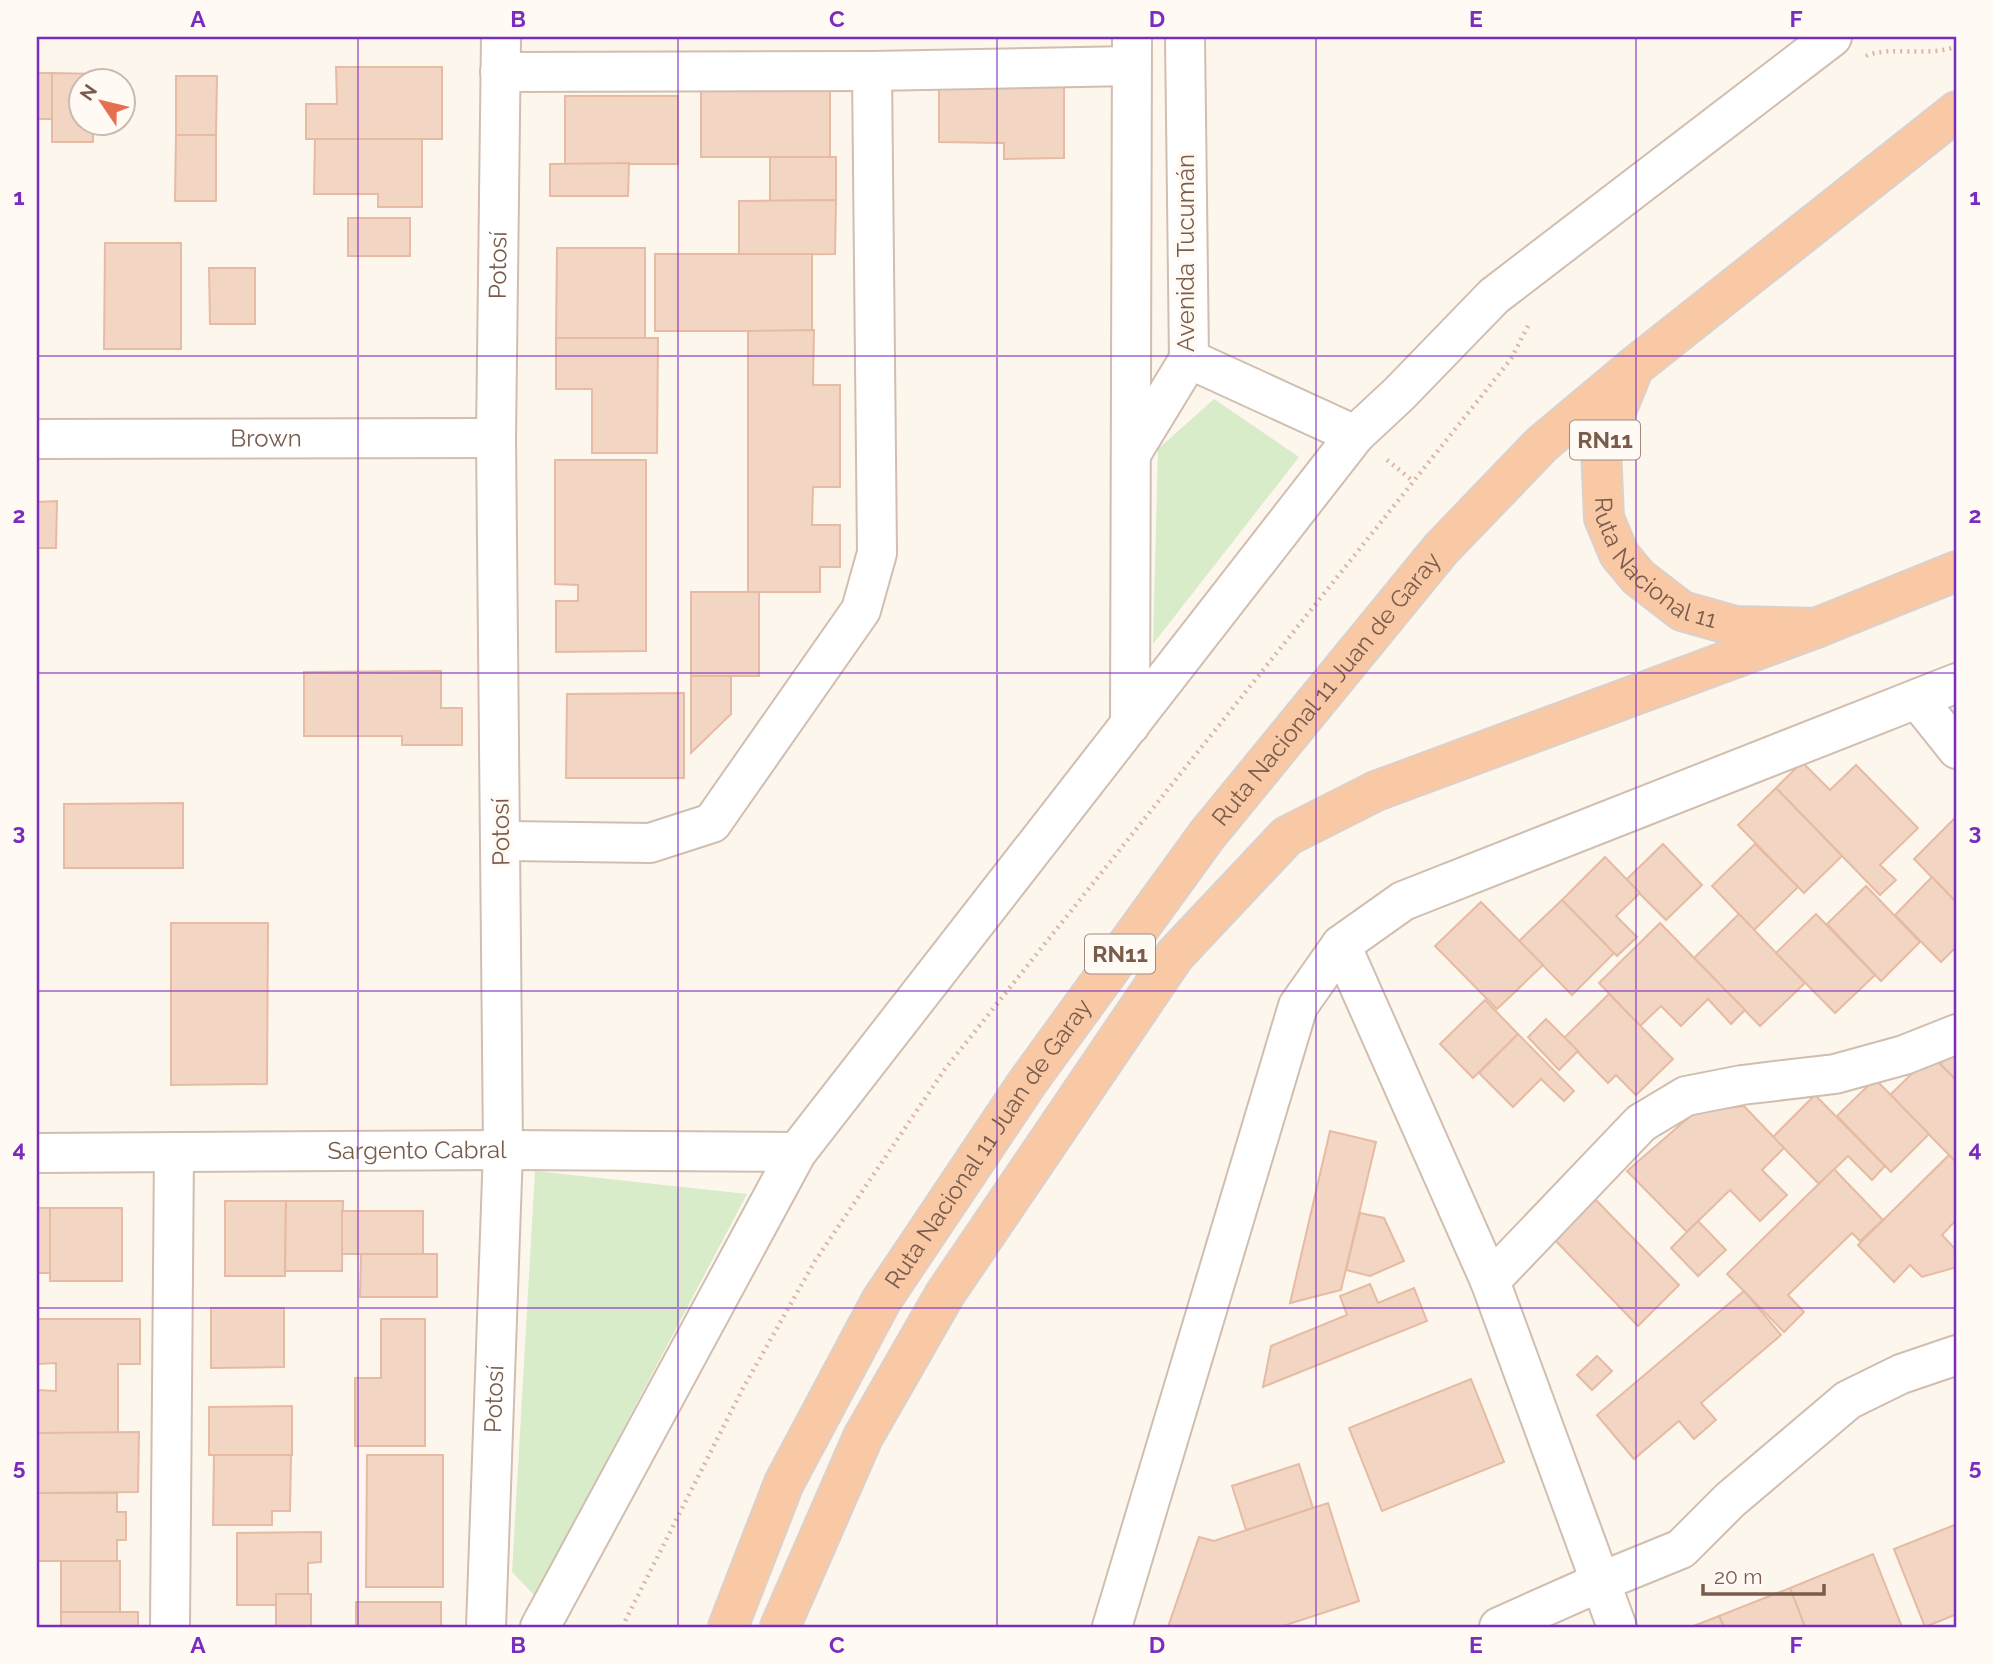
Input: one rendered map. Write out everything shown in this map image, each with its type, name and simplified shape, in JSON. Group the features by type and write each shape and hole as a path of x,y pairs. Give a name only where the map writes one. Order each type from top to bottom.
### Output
{"highway":[{"name":"Ruta Nacional 11","path":"1957,111 1634,367 1601,448 1604,518 1619,554 1638,577 1682,611 1735,626 1816,628 1957,571"},
{"name":"Ruta Nacional 11 Juan de Garay","path":"728,1627 784,1483 881,1301 1027,1083 1207,835 1441,549 1542,444 1634,367"},
{"name":"Ruta Nacional 11 Juan de Garay","path":"780,1627 863,1437 945,1294 1175,955 1287,836 1376,791 1816,628"}],"street":[{"name":"Avenida Tucumán","path":"1131,454 1189,359 1185,37"},
{"path":"540,1627 797,1152 1355,435 1399,394 1494,296 1832,37"},
{"path":"500,55 872,71 1131,51 1130,725"},
{"name":"Potosí","path":"486,1627 503,1150 496,438 500,55"},
{"path":"501,841 650,843 712,822 861,610 877,553 872,71"},
{"path":"1189,359 1355,435"},
{"name":"Brown","path":"37,439 496,438"},
{"path":"1112,1627 1298,1006 1341,945 1403,901 1957,683"},
{"path":"1917,699 1957,749"},
{"path":"1341,945 1490,1281 1617,1627"},
{"path":"1490,1281 1641,1123 1686,1096 1742,1085 1835,1074 1904,1055 1957,1034"},
{"name":"Sargento Cabral","path":"37,1153 503,1150 797,1152"},
{"path":"170,1627 174,1152"},
{"path":"1499,1627 1681,1549 1730,1500 1848,1400 1902,1374 1957,1355"}],"green space":[{"path":"1214,399 1299,457 1153,644 1158,449"},
{"path":"535,1171 747,1194 535,1596 512,1572"}],"building":[{"path":"336,67 442,67 442,139 306,139 306,104 337,104"},
{"path":"37,73 52,73 52,119 37,119"},
{"path":"52,73 66,73 66,136 93,136 93,142 52,142"},
{"path":"176,76 217,76 216,135 176,135"},
{"path":"939,83 1064,83 1064,158 1004,159 1004,143 939,142"},
{"path":"701,84 830,84 830,157 701,157"},
{"path":"565,96 678,96 678,164 565,164"},
{"path":"176,135 216,135 216,201 175,201"},
{"path":"315,139 422,139 422,207 378,207 378,194 314,194"},
{"path":"770,157 836,157 836,200 770,201"},
{"path":"629,163 628,196 550,196 550,164"},
{"path":"836,200 835,254 739,255 739,201"},
{"path":"348,218 410,218 410,256 348,256"},
{"path":"105,243 181,243 181,349 104,349"},
{"path":"557,248 645,248 645,338 556,338"},
{"path":"655,254 812,254 812,331 655,331"},
{"path":"209,268 255,268 255,324 210,324"},
{"path":"814,330 813,385 840,385 840,487 813,487 812,525 840,525 840,567 820,567 820,592 748,592 748,331"},
{"path":"556,338 658,338 657,453 592,453 592,389 556,389"},
{"path":"555,460 646,460 646,651 556,652 556,601 578,601 578,585 555,584"},
{"path":"57,501 56,548 37,548 37,502"},
{"path":"691,592 759,592 759,676 691,676"},
{"path":"441,671 441,708 462,708 462,745 402,745 402,736 304,736 304,672"},
{"path":"691,676 731,676 731,714 691,753"},
{"path":"684,693 684,778 566,778 567,694"},
{"path":"1802,762 1830,790 1856,765 1918,828 1880,865 1896,880 1880,895 1776,788"},
{"path":"1776,788 1842,856 1804,893 1738,825"},
{"path":"183,803 183,868 64,868 64,804"},
{"path":"1957,816 1957,903 1914,859"},
{"path":"1663,844 1702,885 1666,920 1626,880"},
{"path":"1755,844 1798,887 1754,930 1712,886"},
{"path":"1605,857 1640,893 1616,916 1637,937 1617,956 1562,900"},
{"path":"1932,877 1957,903 1957,946 1941,962 1895,915"},
{"path":"1866,886 1920,942 1881,981 1827,924"},
{"path":"1562,900 1614,953 1572,995 1519,941"},
{"path":"1481,902 1543,965 1497,1009 1435,946"},
{"path":"1739,914 1805,983 1760,1026 1694,958"},
{"path":"1816,914 1875,975 1835,1013 1776,953"},
{"path":"171,923 268,923 267,1084 171,1085"},
{"path":"1660,923 1745,1010 1731,1024 1708,999 1681,1026 1661,1006 1640,1026 1599,983"},
{"path":"1609,994 1673,1059 1636,1095 1616,1075 1608,1083 1564,1038"},
{"path":"1485,1000 1518,1034 1473,1078 1440,1044"},
{"path":"1546,1019 1578,1051 1559,1070 1528,1037"},
{"path":"1518,1034 1574,1091 1564,1101 1541,1079 1513,1107 1479,1073"},
{"path":"1957,1047 1957,1081 1940,1064"},
{"path":"1931,1055 1957,1081 1957,1163 1890,1095"},
{"path":"1875,1079 1929,1134 1891,1172 1837,1116"},
{"path":"1815,1095 1885,1166 1872,1180 1848,1156 1819,1184 1773,1137"},
{"path":"1744,1106 1784,1148 1762,1170 1787,1195 1760,1221 1730,1190 1687,1232 1627,1171 1695,1112"},
{"path":"1330,1131 1376,1142 1341,1290 1290,1303"},
{"path":"1949,1155 1957,1163 1957,1219 1942,1235 1957,1251 1957,1267 1922,1277 1910,1265 1894,1282 1858,1245"},
{"path":"1834,1169 1883,1220 1860,1241 1852,1233 1788,1295 1804,1312 1784,1332 1727,1274"},
{"path":"1591,1195 1679,1285 1638,1326 1550,1235"},
{"path":"225,1201 286,1201 285,1276 225,1276"},
{"path":"286,1201 343,1201 342,1271 285,1271"},
{"path":"37,1208 50,1208 50,1273 37,1273"},
{"path":"50,1208 122,1208 122,1281 50,1281"},
{"path":"342,1211 423,1211 423,1254 342,1254"},
{"path":"1360,1213 1384,1218 1404,1261 1370,1276 1346,1270"},
{"path":"1698,1221 1726,1250 1698,1276 1671,1248"},
{"path":"361,1254 437,1254 437,1297 360,1297"},
{"path":"1370,1284 1378,1303 1414,1288 1427,1321 1263,1387 1271,1346 1347,1315 1340,1296"},
{"path":"1744,1291 1781,1335 1701,1403 1716,1420 1694,1439 1679,1421 1634,1459 1597,1415"},
{"path":"211,1308 284,1308 284,1367 211,1368"},
{"path":"37,1319 140,1319 140,1364 118,1364 118,1433 37,1433 37,1390 56,1391 56,1363 37,1364"},
{"path":"381,1319 425,1319 425,1446 355,1446 355,1378 381,1378"},
{"path":"1597,1356 1612,1371 1592,1390 1577,1375"},
{"path":"1471,1379 1504,1462 1382,1511 1349,1428"},
{"path":"292,1406 292,1455 209,1455 209,1407"},
{"path":"139,1432 138,1492 37,1493 37,1433"},
{"path":"214,1455 291,1455 290,1511 272,1511 272,1525 213,1525"},
{"path":"367,1455 443,1455 443,1587 366,1587"},
{"path":"1299,1464 1313,1508 1246,1530 1232,1486"},
{"path":"37,1493 117,1493 117,1512 126,1512 126,1540 117,1540 117,1561 37,1561"},
{"path":"1328,1503 1359,1601 1280,1627 1168,1627 1199,1537 1214,1541"},
{"path":"1957,1524 1957,1614 1925,1627 1894,1549"},
{"path":"321,1532 321,1562 308,1563 308,1594 276,1594 276,1605 237,1605 237,1533"},
{"path":"1873,1554 1902,1627 1805,1627 1790,1588"},
{"path":"61,1561 120,1561 120,1613 61,1612"},
{"path":"1790,1588 1805,1627 1724,1627 1719,1616"},
{"path":"276,1594 311,1594 311,1627 276,1627"},
{"path":"356,1602 441,1602 441,1627 356,1627"},
{"path":"61,1612 138,1612 138,1627 61,1627"},
{"path":"1719,1616 1724,1627 1691,1627"}]}
